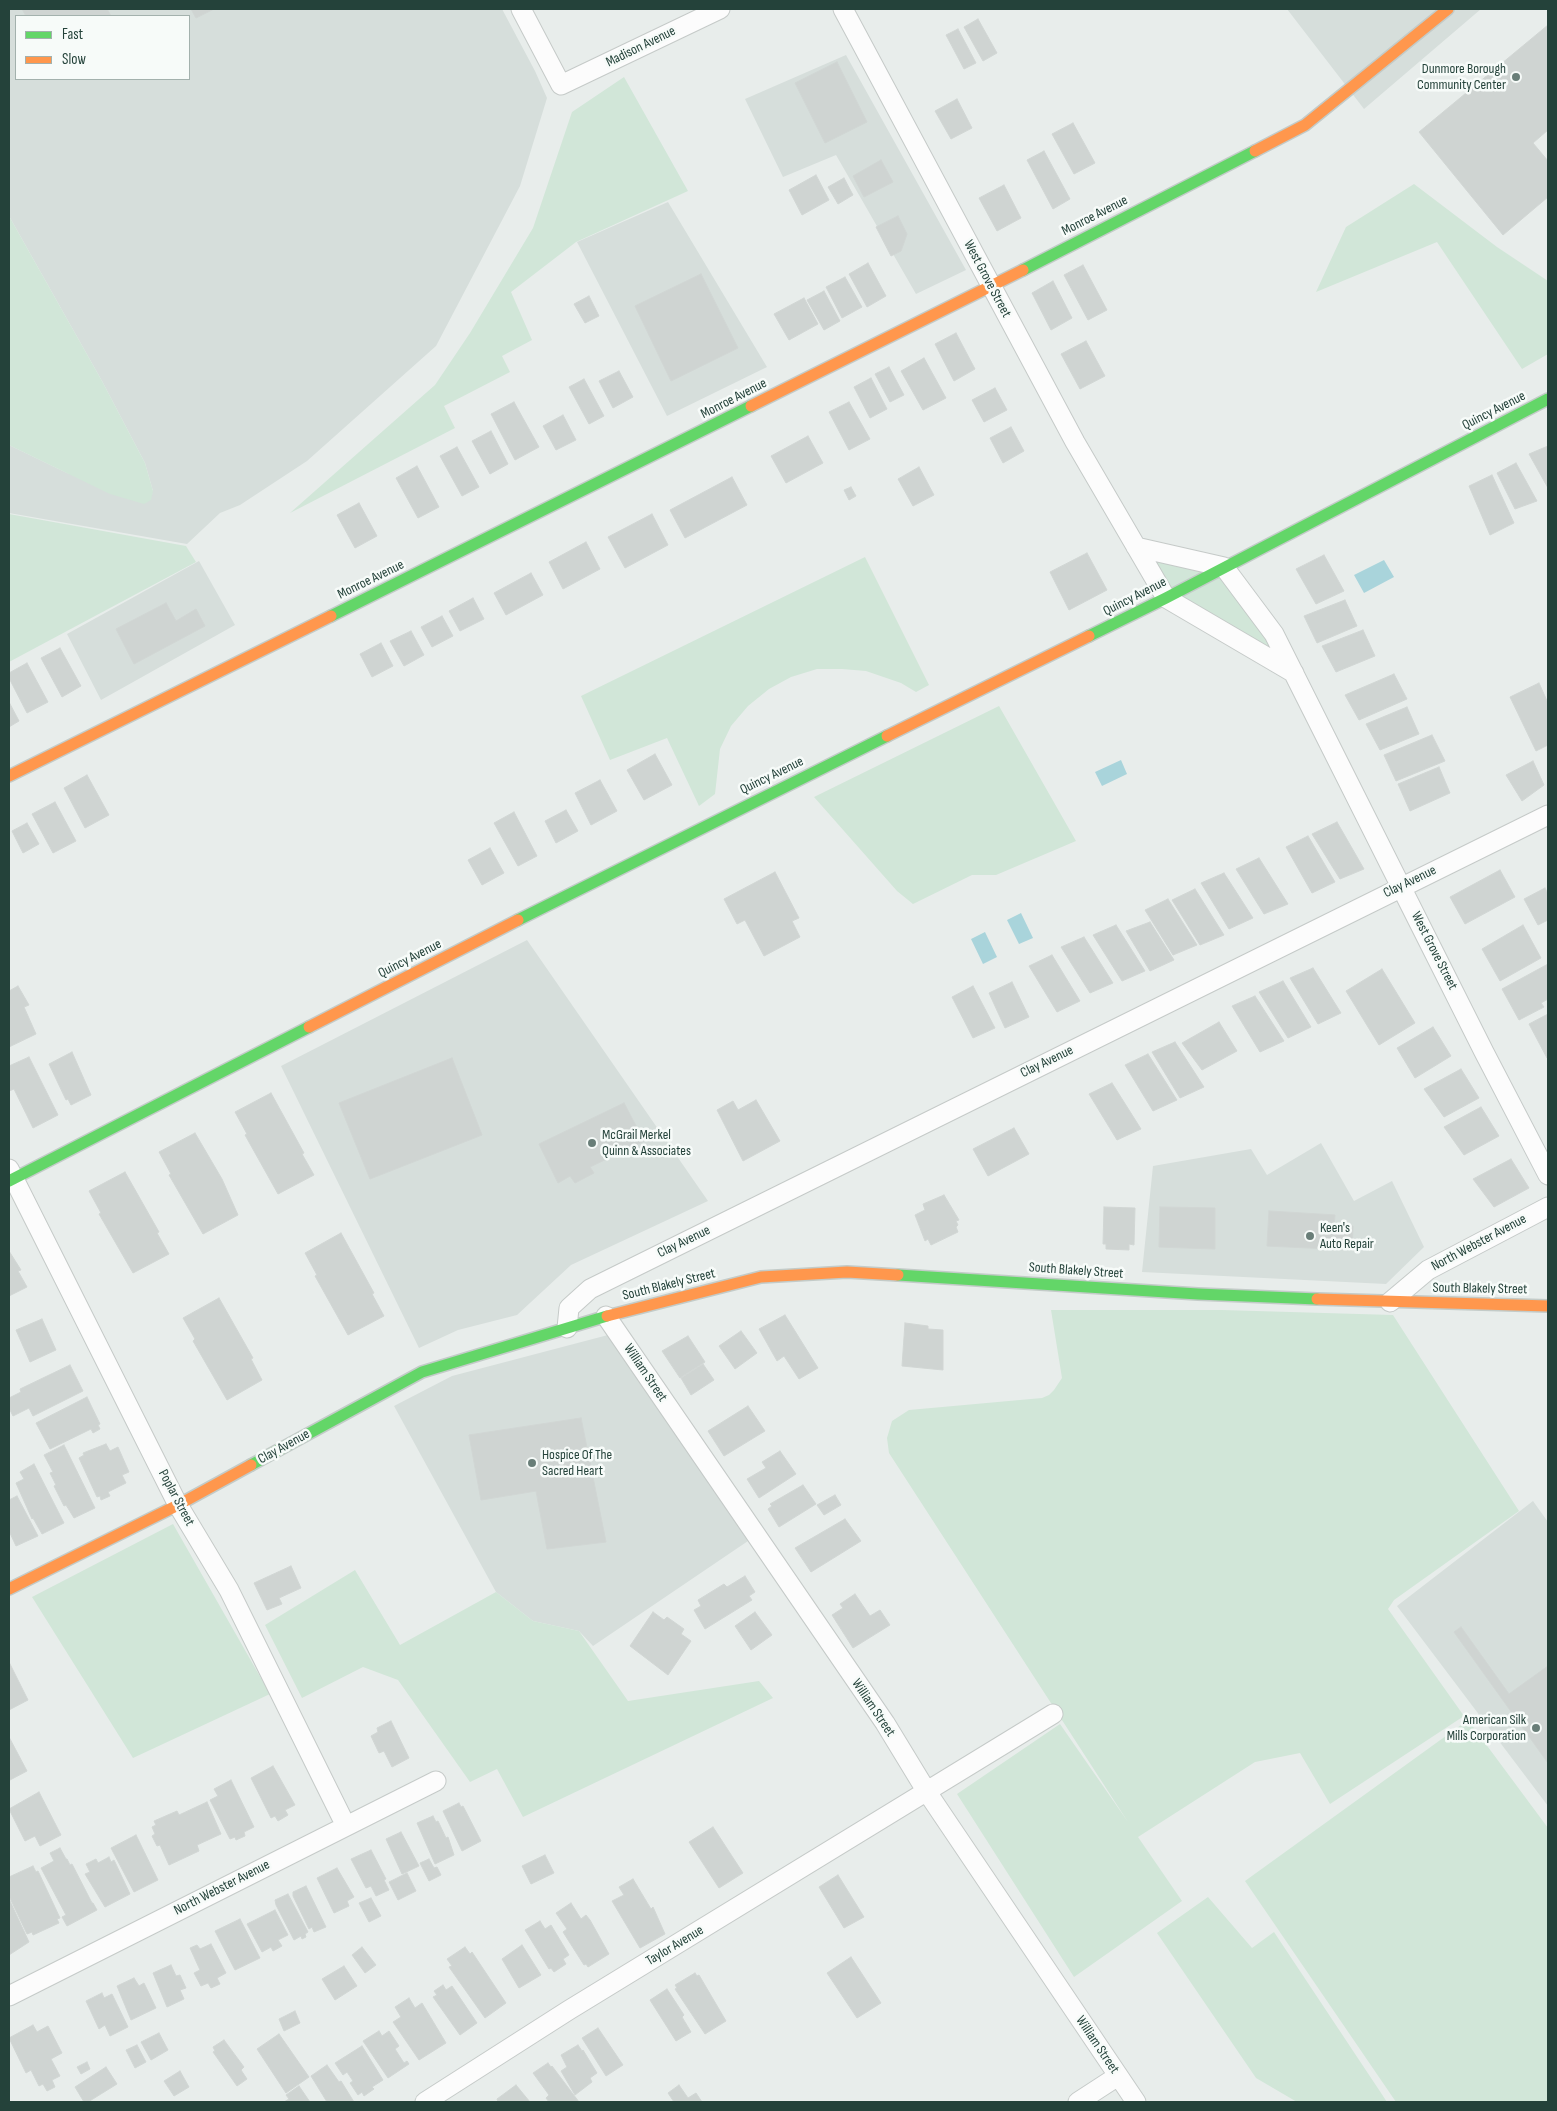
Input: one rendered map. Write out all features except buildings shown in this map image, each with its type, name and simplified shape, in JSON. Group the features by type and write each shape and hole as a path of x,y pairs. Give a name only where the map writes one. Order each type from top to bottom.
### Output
{"street":[{"name":"Madison Avenue","path":"521,9 561,85 720,9"},
{"name":"West Grove Street","path":"843,9 904,120 990,287 1075,442 1166,598 1294,673"},
{"name":"Monroe Avenue","path":"9,776 990,287 1305,125 1448,9"},
{"name":"Quincy Avenue","path":"10,1176 648,854 1166,598 1548,400"},
{"path":"1136,547 1224,567"},
{"name":"West Grove Street","path":"1224,567 1274,634 1484,1052 1548,1175"},
{"name":"Clay Avenue","path":"567,1328 569,1308 590,1288 1548,814"},
{"name":"Poplar Street","path":"10,1176 178,1505 229,1590 346,1826"},
{"name":"North Webster Avenue","path":"1390,1302 1428,1270 1548,1207"},
{"name":"South Blakely Street","path":"606,1316 760,1277 847,1272 1198,1294 1548,1306"},
{"name":"Clay Avenue","path":"9,1589 178,1505 422,1372 606,1316"},
{"name":"William Street","path":"606,1316 885,1723 927,1792 1136,2102"},
{"name":"Taylor Avenue","path":"425,2102 569,2010 1053,1714"},
{"name":"North Webster Avenue","path":"9,1996 436,1781"},
{"path":"1078,2102 1118,2076"}],"shaded area":[{"path":"9,9 502,9 547,98 520,186 436,346 307,461 240,505 220,513 187,544 9,513 9,445 67,473 153,491 145,463 102,381 9,216"},
{"path":"1287,9 1481,9 1364,109"},
{"path":"846,55 966,270 916,294 836,155 783,177 745,99"},
{"path":"668,202 767,367 667,416 577,242"},
{"path":"199,561 235,625 101,700 67,634"},
{"path":"527,940 708,1201 571,1265 517,1315 458,1330 419,1348 281,1066"},
{"path":"1321,1143 1354,1201 1392,1181 1424,1247 1386,1284 1142,1272 1153,1166 1251,1149 1267,1175"},
{"path":"608,1335 748,1541 593,1646 579,1631 533,1621 496,1592 394,1406 452,1376"},
{"path":"1533,1501 1548,1522 1548,1806 1397,1606"}],"green space":[{"path":"624,77 688,191 576,242 511,292 532,340 502,356 510,372 444,406 455,428 290,513 435,385 470,333 533,228 572,112"},
{"path":"1414,184 1497,247 1548,281 1548,354 1522,369 1437,242 1316,292 1346,227"},
{"path":"9,216 102,381 145,463 153,491 151,500 144,504 110,494 9,445"},
{"path":"9,514 186,546 196,562 9,662"},
{"path":"1136,547 1224,567 1294,673 1166,598"},
{"path":"865,557 929,685 916,692 901,683 866,671 842,669 817,669 791,677 769,689 748,706 731,726 720,749 715,794 699,806 667,738 610,760 581,696"},
{"path":"999,706 1076,841 996,875 972,875 913,904 897,891 814,797"},
{"path":"1051,1310 1222,1310 1393,1315 1519,1511 1394,1600 1388,1609 1464,1716 1330,1804 1300,1753 1255,1762 1138,1837 1182,1901 1074,1977 957,1794 1060,1724 1128,1822 889,1453 887,1438 892,1421 909,1410 1042,1398 1049,1395 1062,1378"},
{"path":"173,1524 270,1694 133,1758 32,1597"},
{"path":"355,1570 400,1645 496,1592 533,1621 579,1631 628,1701 759,1681 773,1698 523,1817 497,1769 470,1782 398,1680 363,1667 302,1698 265,1625"},
{"path":"1468,1720 1548,1828 1548,2102 1396,2102 1245,1881"},
{"path":"1208,1897 1252,1948 1274,1932 1387,2102 1297,2102 1256,2078 1157,1933"}],"water":[{"path":"1384,560 1394,577 1364,593 1354,575"},
{"path":"1121,760 1127,774 1102,786 1095,772"},
{"path":"1021,913 1033,938 1019,944 1007,920"},
{"path":"985,932 997,957 983,964 971,939"}],"traffic: fast":[{"path":"1023,270 1255,151"},
{"path":"1089,636 1166,598 1548,399"},
{"path":"331,616 751,406"},
{"path":"518,920 887,736"},
{"path":"9,1181 309,1027"},
{"path":"898,1275 1198,1294 1317,1299"},
{"path":"251,1465 422,1372 607,1316"}],"traffic: slow":[{"path":"1255,151 1305,125 1448,9"},
{"path":"751,406 1023,270"},
{"path":"9,776 331,616"},
{"path":"887,736 1089,636"},
{"path":"309,1027 518,920"},
{"path":"607,1316 761,1277 847,1272 898,1275"},
{"path":"1317,1299 1548,1306"},
{"path":"9,1589 178,1505 251,1465"}],"place":[{"name":"Dunmore Borough Community Center","path":"1516,77"},
{"name":"McGrail Merkel Quinn & Associates","path":"592,1143"},
{"name":"Keen's Auto Repair","path":"1310,1236"},
{"name":"Hospice Of The Sacred Heart","path":"532,1463"},
{"name":"American Silk Mills Corporation","path":"1536,1728"}]}
